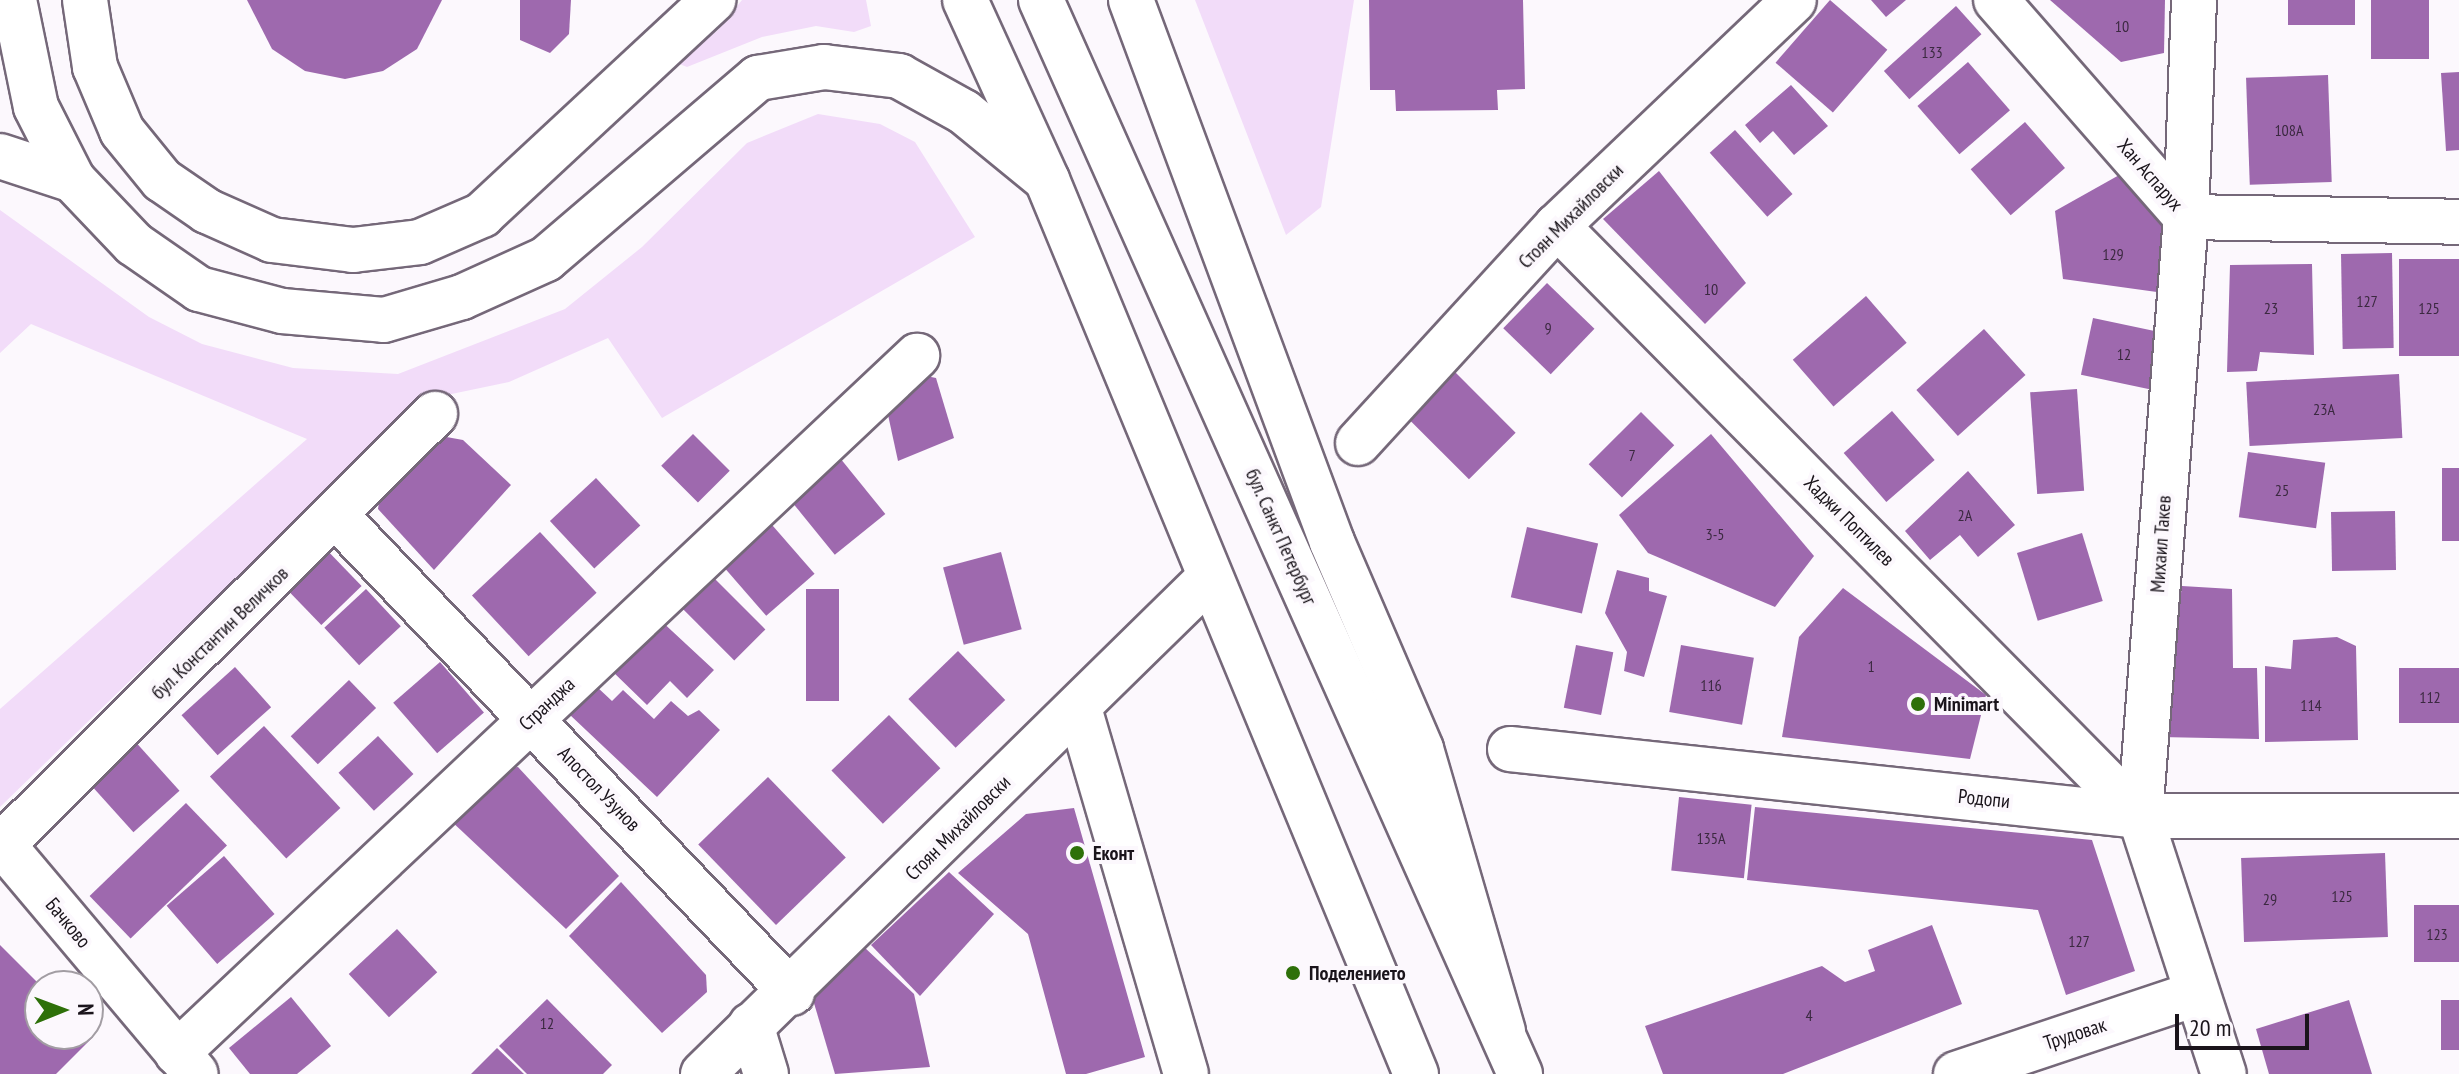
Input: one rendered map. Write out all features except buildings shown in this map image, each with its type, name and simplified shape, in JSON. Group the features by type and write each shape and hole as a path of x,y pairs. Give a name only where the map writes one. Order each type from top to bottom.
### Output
{"street":[{"path":"14,0 36,107 73,180 134,244 199,289 282,311 384,320 462,297 546,259 758,78 824,67 899,76 964,112 1047,180"},
{"path":"85,0 95,67 122,131 162,180 207,211 272,240 353,250 420,242 482,215 713,0"},
{"path":"965,0 1047,180 1416,1074"},
{"name":"бул. Санкт Петербург","path":"1041,0 1520,1074"},
{"path":"1131,0 1288,429 1421,749 1503,1031"},
{"name":"Стоян Михайловски","path":"1358,443 1557,226 1794,0"},
{"name":"Хан Аспарух","path":"1996,0 2186,217 2459,222"},
{"name":"Михаил Такев","path":"2194,0 2186,217 2140,816 2195,994 2224,1074"},
{"path":"0,156 73,180"},
{"name":"Хаджи Поптилев","path":"1557,226 2140,816"},
{"name":"Странджа","path":"186,1063 532,719 917,356"},
{"name":"бул. Константин Величков","path":"1,846 338,518 435,414"},
{"name":"Апостол Узунов","path":"338,518 792,993"},
{"name":"Стоян Михайловски","path":"703,1074 751,1025 792,993 1210,577"},
{"path":"1079,708 1186,1074"},
{"name":"Родопи","path":"1510,749 2140,816 2459,816"},
{"name":"Бачково","path":"1,846 186,1063"},
{"name":"Трудовак","path":"1956,1074 2195,994"},
{"path":"751,1025 766,1074"}],"shaded area":[{"path":"742,0 866,0 871,26 854,32 816,26 762,37 687,67 672,61 717,31"},
{"path":"1195,0 1354,0 1321,207 1286,235"},
{"path":"818,114 880,124 915,142 975,237 662,418 608,338 509,382 418,401 0,807 0,709 307,439 31,324 0,353 0,210 149,317 202,344 293,368 398,374 565,309 642,247 747,143"}],"place":[{"name":"Minimart","path":"1918,704"},
{"name":"Еконт","path":"1077,853"},
{"name":"Поделението","path":"1293,973"}]}
